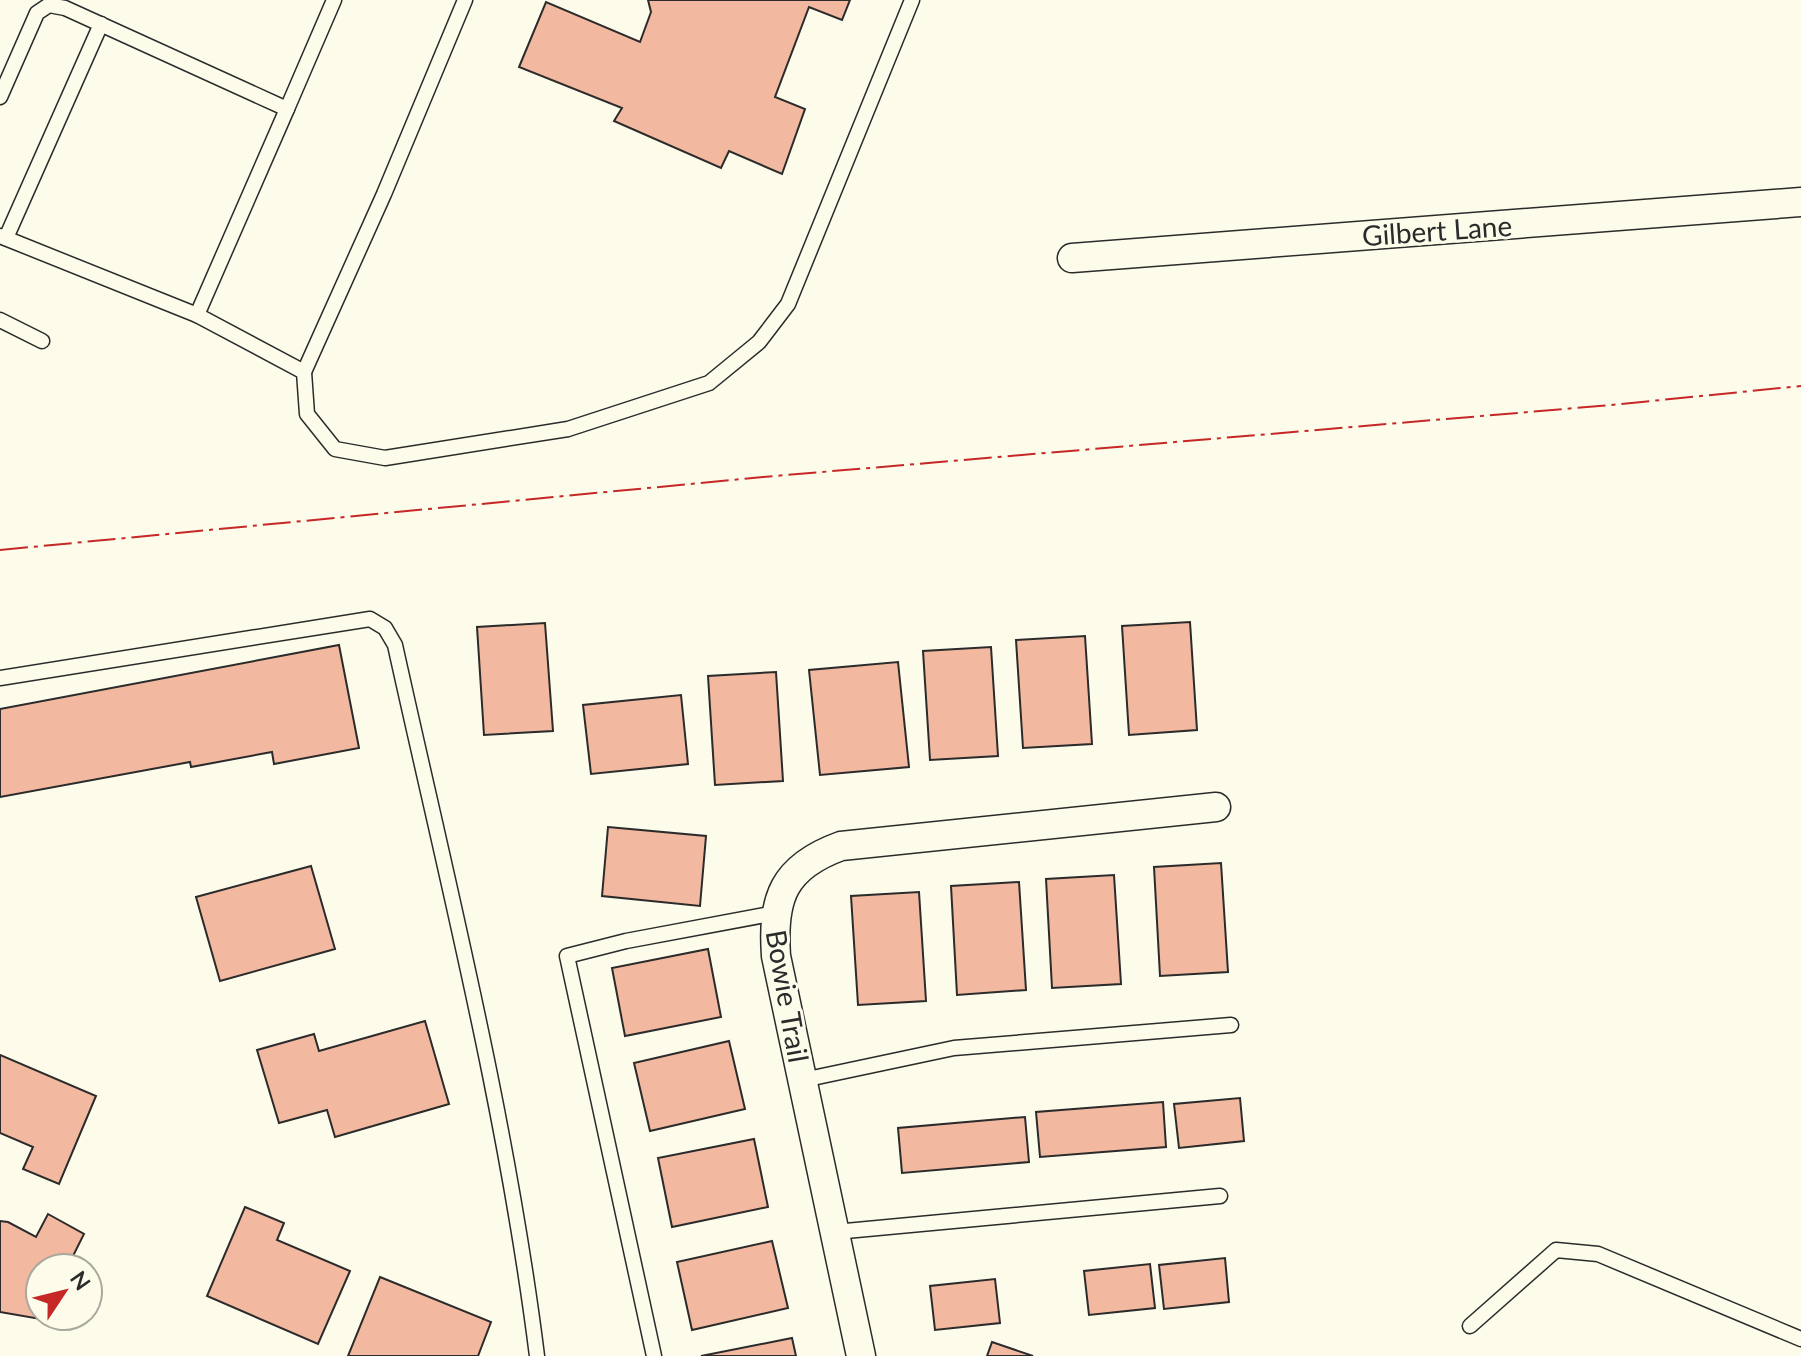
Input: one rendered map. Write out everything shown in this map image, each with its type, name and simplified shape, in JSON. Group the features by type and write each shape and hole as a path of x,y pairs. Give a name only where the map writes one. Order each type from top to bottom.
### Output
{"street":[{"name":"Gilbert Lane","path":"1072,258 1801,202"},
{"name":"Bowie Trail","path":"861,1356 776,956 774,922 781,893 797,870 818,855 841,846 1216,807"}],"lane":[{"path":"197,315 334,0"},
{"path":"465,0 384,194 304,372 307,414 335,449 385,458 568,429 709,383 759,342 788,304 912,0"},
{"path":"0,97 37,13 49,5 67,4 101,24 287,109"},
{"path":"101,24 3,237 197,315 304,372"},
{"path":"0,320 42,341"},
{"path":"0,678 370,619 385,628 395,645 499,1120 525,1259 537,1356"},
{"path":"654,1356 567,956 626,941 776,913"},
{"path":"803,1080 954,1048 1231,1025"},
{"path":"835,1232 1220,1196"},
{"path":"1470,1326 1556,1250 1598,1254 1801,1339"}],"building":[{"path":"648,0 850,0 842,20 809,7 775,97 805,109 782,174 729,151 721,168 614,121 622,108 519,67 546,2 640,42 651,12"},
{"path":"1190,622 1197,730 1129,735 1122,626"},
{"path":"545,623 553,731 484,735 477,627"},
{"path":"1085,636 1092,744 1023,748 1016,640"},
{"path":"339,645 359,748 274,764 272,752 191,767 190,762 0,797 0,709"},
{"path":"991,647 998,756 930,760 923,651"},
{"path":"898,662 909,767 820,775 809,670"},
{"path":"776,672 783,781 715,785 708,676"},
{"path":"681,695 688,764 591,774 583,705"},
{"path":"608,827 706,836 700,906 602,896"},
{"path":"1221,863 1228,972 1160,976 1154,867"},
{"path":"311,866 335,949 220,981 196,897"},
{"path":"1114,875 1121,984 1052,988 1046,879"},
{"path":"1019,882 1026,990 957,995 951,886"},
{"path":"919,892 926,1001 858,1005 851,896"},
{"path":"708,949 721,1017 625,1036 612,968"},
{"path":"425,1021 449,1104 335,1137 327,1110 279,1123 257,1050 314,1034 319,1051"},
{"path":"729,1041 745,1109 650,1131 634,1063"},
{"path":"0,1055 96,1096 59,1184 23,1169 33,1147 0,1133"},
{"path":"1240,1098 1244,1141 1179,1148 1174,1104"},
{"path":"1163,1102 1166,1147 1040,1157 1036,1112"},
{"path":"1025,1117 1029,1162 902,1173 898,1128"},
{"path":"754,1139 768,1207 672,1227 658,1158"},
{"path":"245,1207 284,1223 277,1240 350,1271 318,1344 207,1296"},
{"path":"48,1214 84,1234 75,1252 24,1252 24,1316 0,1312 0,1221 36,1237"},
{"path":"772,1241 788,1308 692,1330 677,1262"},
{"path":"1225,1258 1229,1302 1164,1309 1159,1265"},
{"path":"1150,1264 1155,1308 1089,1315 1084,1271"},
{"path":"380,1277 491,1322 478,1356 348,1356"},
{"path":"995,1279 1000,1323 935,1330 930,1286"},
{"path":"792,1338 796,1356 701,1356"},
{"path":"992,1342 1033,1356 987,1356"}],"power":[{"path":"0,550 763,477 1801,386"}]}
